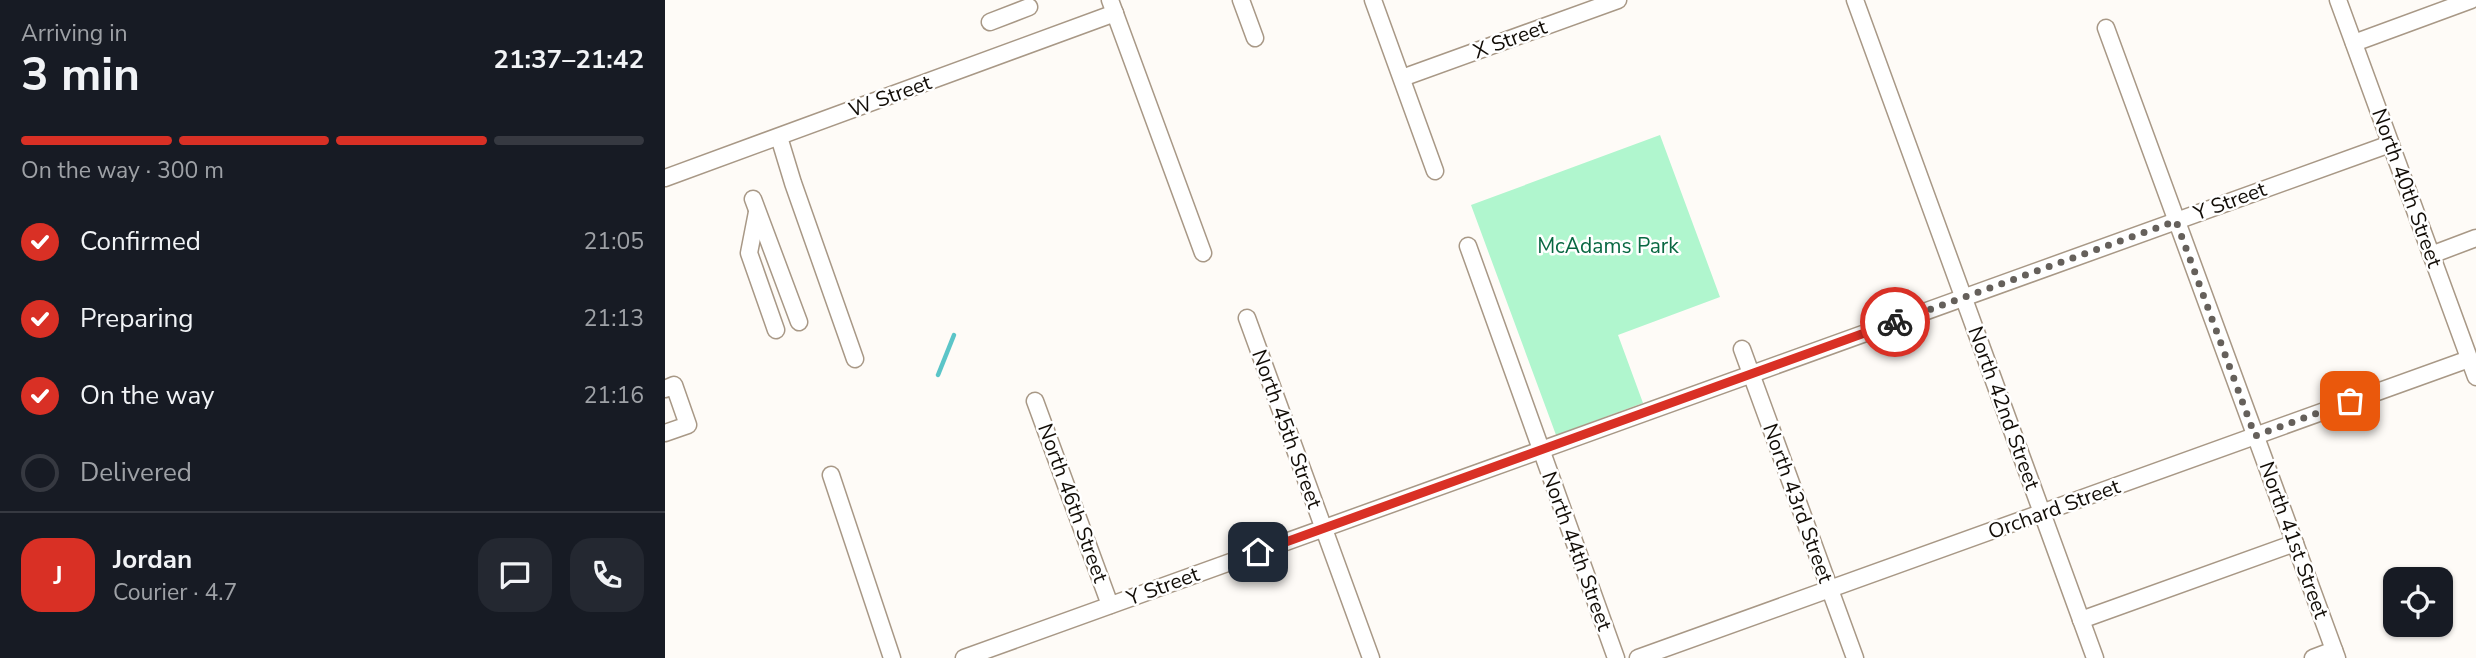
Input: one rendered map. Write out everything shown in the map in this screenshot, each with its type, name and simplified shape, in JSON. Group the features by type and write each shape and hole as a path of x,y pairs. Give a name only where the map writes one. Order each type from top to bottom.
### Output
{"street":[{"path":"1241,0 1255,38"},
{"path":"1373,0 1435,172"},
{"name":"X Street","path":"1402,78 1618,0"},
{"name":"North 42nd Street","path":"1855,0 2095,658"},
{"name":"North 40th Street","path":"2338,0 2476,377"},
{"path":"2354,43 2471,0"},
{"path":"990,22 1029,7"},
{"path":"1112,7 1203,253"},
{"name":"W Street","path":"665,178 1112,7"},
{"name":"North 41st Street","path":"2106,28 2335,654"},
{"path":"779,136 855,359"},
{"name":"Y Street","path":"964,658 1007,651 1110,605 2390,144"},
{"path":"776,330 749,253 755,206 799,322"},
{"path":"2431,255 2476,238"},
{"name":"North 44th Street","path":"1468,246 1616,658"},
{"name":"North 45th Street","path":"1247,318 1371,658"},
{"name":"North 43rd Street","path":"1742,349 1855,658"},
{"name":"Orchard Street","path":"1638,658 2469,359"},
{"path":"665,389 674,385 688,425 665,433"},
{"name":"North 46th Street","path":"1035,401 1110,605"},
{"path":"831,475 892,658"},
{"path":"2081,620 2295,543"},
{"path":"2313,658 2335,654"}],"green space":[{"name":"McAdams Park","path":"1660,135 1720,297 1618,335 1643,403 1556,435 1471,205"}],"waterway":[{"path":"938,375 954,335"}],"way so far":[{"path":"1895,322 2176,221 2255,436 2350,401"}],"route":[{"path":"1258,552 1895,322"}]}
